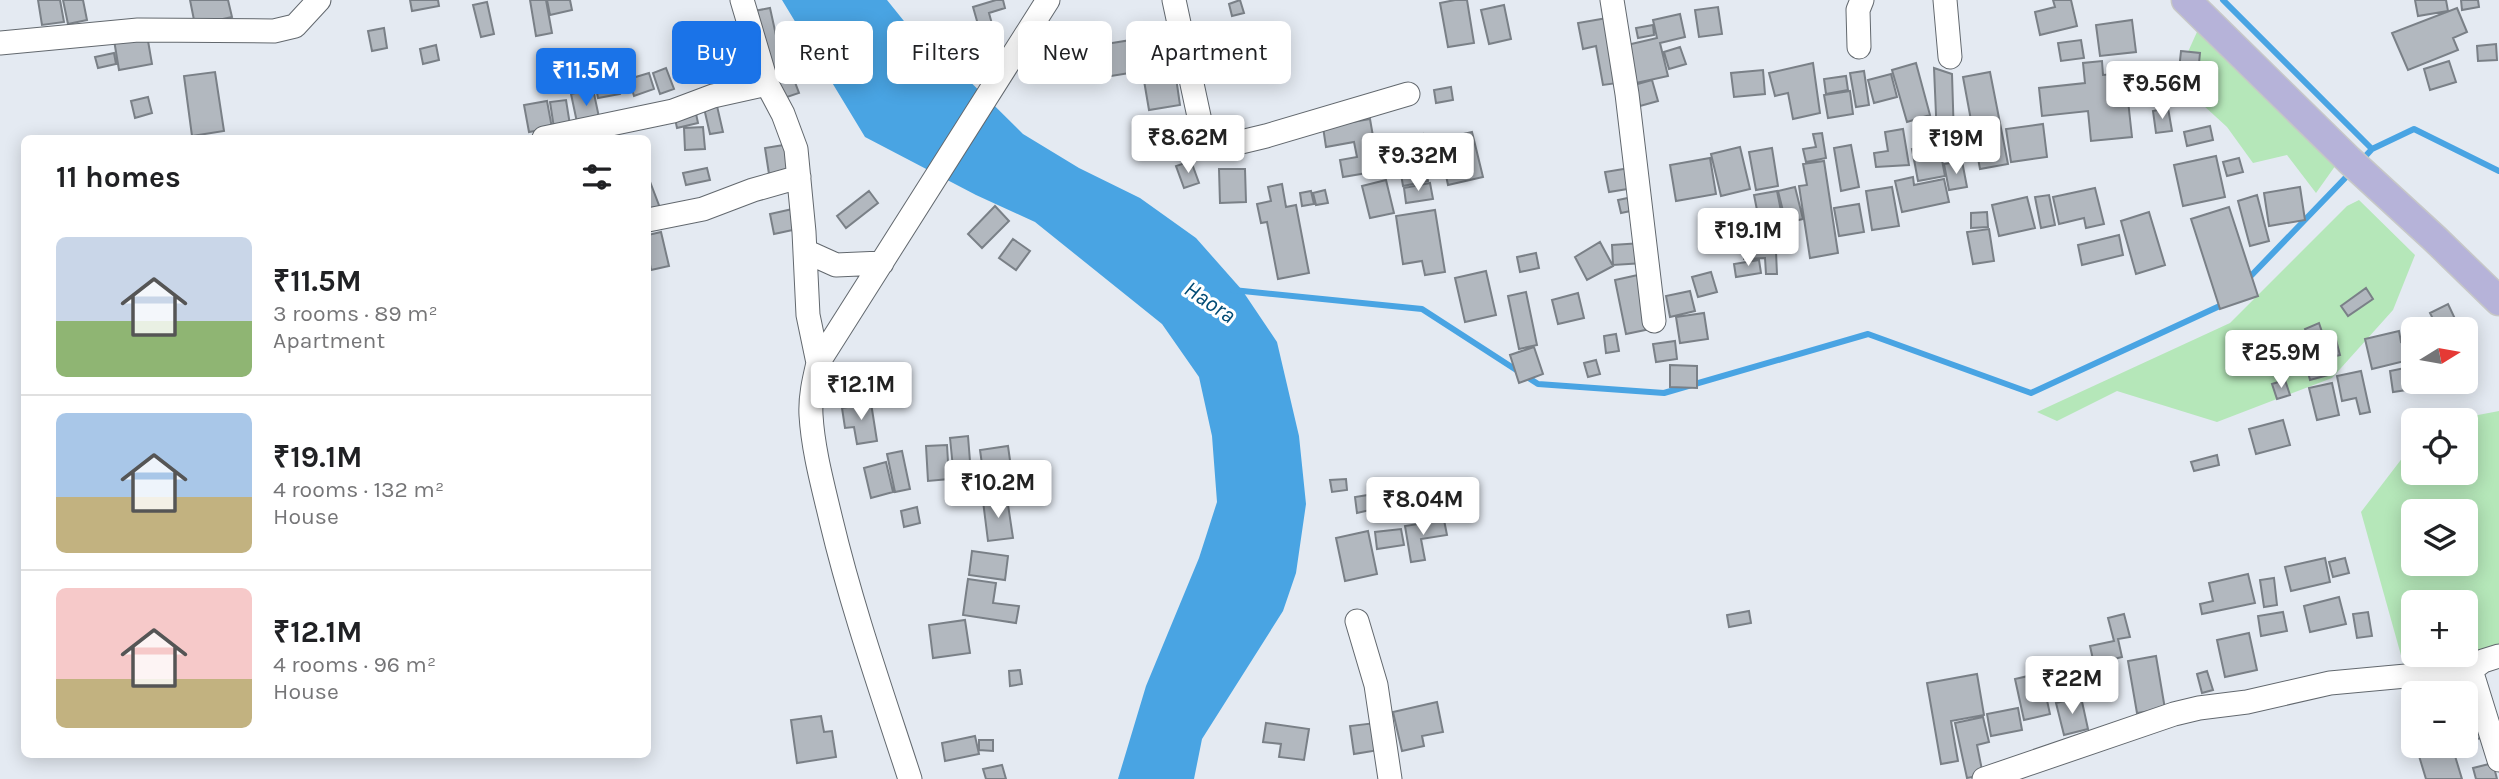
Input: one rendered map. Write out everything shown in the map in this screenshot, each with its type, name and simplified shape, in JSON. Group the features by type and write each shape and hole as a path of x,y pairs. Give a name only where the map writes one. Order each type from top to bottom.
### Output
{"main road":[{"path":"2186,0 2349,160 2499,301"}],"street":[{"path":"0,43 138,30 274,31 295,26 319,0"},
{"path":"742,0 767,84 792,134 806,251 808,315 818,363"},
{"path":"910,779 862,633 824,490 811,416 812,388 818,363 1048,0"},
{"path":"1174,0 1203,135 1216,148 1408,94"},
{"path":"1612,0 1627,94 1654,321"},
{"path":"1859,47 1858,10 1862,0"},
{"path":"1945,0 1950,57"},
{"path":"558,135 673,111 713,96 767,84"},
{"path":"651,219 704,209 753,190 799,177"},
{"path":"806,251 836,265 887,256"},
{"path":"1357,621 1376,685 1390,779"},
{"path":"1984,779 2199,708 2247,702 2330,683 2471,670 2483,661 2499,656"},
{"path":"2471,670 2499,760"}],"green space":[{"path":"2201,23 2338,162 2316,193 2287,155 2253,163 2227,127 2203,105 2193,90 2183,63"},
{"path":"2359,200 2415,255 2393,310 2332,378 2217,422 2117,391 2057,421 2037,412 2230,323 2347,206"},
{"path":"2499,411 2499,658 2478,660 2478,590 2401,590 2401,655 2361,512 2401,460 2401,485 2478,485 2478,415"}],"water":[{"name":"Haora","path":"782,0 887,0 904,21 887,21 887,84 972,84 1023,134 1079,168 1140,198 1196,238 1242,290 1277,342 1299,436 1306,504 1296,573 1283,611 1202,739 1194,779 1118,779 1146,686 1199,558 1217,502 1212,436 1199,377 1162,324 1035,222 976,195 865,137 833,84 873,84 873,21 795,21"}],"building":[{"path":"38,0 60,0 64,22 42,25"},
{"path":"63,0 83,0 87,20 68,24"},
{"path":"190,0 228,0 232,17 195,25"},
{"path":"410,0 438,0 439,6 412,11"},
{"path":"530,0 546,0 552,33 536,36"},
{"path":"547,0 570,0 572,10 550,15"},
{"path":"1003,0 1005,8 989,13 991,21 977,21 973,7"},
{"path":"1240,0 1244,13 1232,16 1229,4"},
{"path":"1467,0 1474,43 1448,47 1440,3"},
{"path":"2053,0 2071,0 2077,26 2040,35 2035,12 2055,7"},
{"path":"2415,0 2446,0 2448,11 2418,16"},
{"path":"2461,0 2478,0 2479,7 2462,10"},
{"path":"487,2 494,34 481,37 473,5"},
{"path":"1504,5 1511,39 1489,44 1481,10"},
{"path":"1718,7 1722,34 1699,37 1695,10"},
{"path":"770,8 775,31 775,69 767,71 761,43 761,21 756,21 754,11"},
{"path":"2457,8 2467,32 2453,38 2458,50 2408,70 2392,33"},
{"path":"1680,14 1685,37 1660,43 1668,76 1636,83 1627,45 1657,38 1653,20"},
{"path":"1613,17 1625,82 1603,85 1596,46 1583,49 1578,23"},
{"path":"2132,20 2136,52 2100,56 2096,25"},
{"path":"1653,25 1654,35 1638,38 1636,28"},
{"path":"384,28 387,48 372,51 368,31"},
{"path":"147,35 152,64 119,70 114,40"},
{"path":"2081,40 2084,58 2061,61 2058,43"},
{"path":"1126,41 1126,74 1112,76 1112,43"},
{"path":"2496,44 2497,60 2478,61 2477,46"},
{"path":"436,45 439,60 423,64 420,49"},
{"path":"1680,47 1686,64 1669,69 1664,52"},
{"path":"2181,51 2200,53 2197,84 2176,82 2175,90 2151,87 2153,67 2179,70"},
{"path":"114,53 116,64 98,68 95,57"},
{"path":"2102,61 2103,75 2125,73 2132,137 2091,141 2088,111 2042,116 2039,88 2085,83 2083,63"},
{"path":"2449,61 2456,82 2430,90 2424,69"},
{"path":"1813,63 1820,113 1793,119 1788,93 1775,96 1769,73"},
{"path":"1916,63 1930,115 1907,122 1892,70"},
{"path":"666,68 674,89 660,94 653,73"},
{"path":"1934,68 1952,74 1954,138 1937,138"},
{"path":"1763,70 1765,94 1734,97 1731,73"},
{"path":"1864,71 1869,105 1856,107 1850,73"},
{"path":"215,72 224,131 192,135 184,76"},
{"path":"1990,72 2008,164 1980,169 1963,77"},
{"path":"649,73 654,89 634,96 629,79"},
{"path":"1891,74 1897,97 1874,103 1868,80"},
{"path":"1846,76 1848,90 1826,94 1824,79"},
{"path":"617,77 620,94 598,98 595,82"},
{"path":"1652,80 1658,101 1640,106 1634,85"},
{"path":"779,84 796,84 799,93 784,98"},
{"path":"1145,84 1177,84 1180,105 1149,110"},
{"path":"1451,87 1453,100 1436,103 1434,90"},
{"path":"593,89 600,122 578,127 571,94"},
{"path":"1850,91 1853,114 1828,118 1824,95"},
{"path":"148,97 152,113 135,118 131,101"},
{"path":"566,100 570,125 554,128 550,102"},
{"path":"547,101 552,128 529,132 524,105"},
{"path":"717,106 723,132 710,134 704,108"},
{"path":"2168,108 2172,131 2156,133 2153,111"},
{"path":"695,109 698,123 677,128 674,114"},
{"path":"1370,119 1379,171 1343,177 1340,160 1357,157 1354,142 1326,147 1323,127"},
{"path":"2043,124 2047,157 2011,162 2006,129"},
{"path":"2210,126 2213,140 2187,146 2184,132"},
{"path":"703,127 705,149 685,150 684,128"},
{"path":"1903,129 1909,165 1876,167 1874,153 1888,151 1885,132"},
{"path":"1472,132 1483,177 1448,185 1444,166 1461,162 1455,136"},
{"path":"1822,133 1826,158 1806,162 1803,149 1816,147 1813,134"},
{"path":"1423,134 1428,151 1419,153 1423,167 1400,174 1392,143"},
{"path":"790,144 794,170 769,174 765,148"},
{"path":"1939,144 1945,176 1918,181 1912,149"},
{"path":"1851,145 1859,187 1841,191 1834,148"},
{"path":"1740,147 1750,189 1721,196 1711,154"},
{"path":"1772,148 1778,186 1756,190 1749,152"},
{"path":"2216,156 2225,197 2183,206 2174,165"},
{"path":"1710,158 1716,194 1676,201 1670,165"},
{"path":"2239,158 2243,172 2227,176 2223,162"},
{"path":"1191,161 1199,183 1184,188 1176,166"},
{"path":"1824,161 1838,253 1810,258 1799,186 1807,185 1803,164"},
{"path":"1962,161 1967,187 1949,190 1944,164"},
{"path":"1636,167 1640,187 1609,192 1605,172"},
{"path":"707,168 710,180 686,185 683,173"},
{"path":"1219,169 1245,169 1246,202 1220,203"},
{"path":"1426,170 1428,181 1403,186 1401,174"},
{"path":"1913,177 1914,185 1944,179 1949,202 1902,212 1895,181"},
{"path":"1386,180 1394,213 1370,218 1362,186"},
{"path":"1430,183 1433,199 1406,203 1404,188"},
{"path":"651,184 660,208 651,211"},
{"path":"1282,184 1286,207 1296,205 1309,273 1278,279 1267,222 1261,223 1257,204 1271,201 1268,187"},
{"path":"1795,187 1803,219 1786,223 1778,191"},
{"path":"1892,187 1899,226 1872,230 1866,191"},
{"path":"2300,187 2305,220 2269,226 2264,193"},
{"path":"2095,188 2104,224 2086,228 2084,218 2059,224 2053,197"},
{"path":"1325,190 1328,203 1316,205 1313,193"},
{"path":"869,191 878,203 846,228 837,216"},
{"path":"1311,191 1314,204 1302,206 1300,193"},
{"path":"1777,191 1781,211 1758,215 1754,195"},
{"path":"2049,195 2055,225 2041,228 2035,197"},
{"path":"2257,195 2269,241 2250,246 2238,201"},
{"path":"1637,196 1640,209 1621,213 1618,200"},
{"path":"2027,197 2035,228 1999,236 1992,205"},
{"path":"1859,204 1864,232 1839,236 1834,208"},
{"path":"995,206 1009,221 982,248 968,234"},
{"path":"2229,207 2258,296 2220,309 2191,219"},
{"path":"797,208 802,228 774,234 770,214"},
{"path":"1435,210 1445,272 1425,275 1422,261 1403,264 1396,216"},
{"path":"1987,212 1988,227 1971,228 1971,213"},
{"path":"2149,212 2165,265 2136,274 2121,221"},
{"path":"1775,229 1777,274 1766,274 1765,258 1744,259 1743,230"},
{"path":"1989,229 1994,261 1973,264 1967,232"},
{"path":"661,232 669,266 651,270 651,234"},
{"path":"2119,235 2123,255 2082,265 2078,245"},
{"path":"1013,239 1030,251 1016,270 999,258"},
{"path":"1600,242 1613,266 1587,280 1575,257"},
{"path":"1642,243 1644,263 1613,265 1612,245"},
{"path":"1536,253 1539,268 1520,272 1517,257"},
{"path":"1759,260 1761,273 1736,277 1734,264"},
{"path":"1486,271 1496,315 1465,322 1455,278"},
{"path":"1711,272 1717,292 1698,297 1692,277"},
{"path":"1638,275 1655,328 1626,334 1615,280"},
{"path":"2366,288 2373,299 2348,316 2341,306"},
{"path":"1690,291 1695,311 1670,317 1666,296"},
{"path":"1526,292 1537,345 1519,349 1508,296"},
{"path":"1578,293 1584,318 1558,324 1552,300"},
{"path":"2448,304 2454,317 2432,317 2430,313"},
{"path":"1704,313 1708,339 1680,343 1676,317"},
{"path":"2319,323 2323,335 2309,340 2305,329"},
{"path":"2399,331 2401,362 2372,369 2365,339"},
{"path":"1616,334 1619,351 1606,353 1604,336"},
{"path":"2335,336 2340,355 2324,359 2328,375 2310,380 2301,345"},
{"path":"1675,341 1677,359 1656,362 1653,344"},
{"path":"1534,347 1543,374 1519,383 1510,355"},
{"path":"1596,360 1600,374 1588,377 1584,363"},
{"path":"1670,365 1697,366 1697,388 1670,387"},
{"path":"2401,369 2401,391 2393,392 2390,371"},
{"path":"2361,371 2370,412 2360,414 2356,398 2342,401 2337,376"},
{"path":"2285,380 2290,395 2277,399 2272,384"},
{"path":"2332,383 2339,415 2317,420 2309,388"},
{"path":"871,403 877,441 857,444 854,427 845,428 842,408"},
{"path":"2283,420 2290,445 2256,454 2249,429"},
{"path":"968,436 972,487 955,488 950,438"},
{"path":"947,445 949,479 928,481 926,446"},
{"path":"1008,446 1014,489 986,493 980,450"},
{"path":"902,451 910,489 895,492 887,454"},
{"path":"2217,455 2219,465 2194,471 2191,462"},
{"path":"886,462 893,492 871,498 864,468"},
{"path":"1346,479 1347,490 1332,492 1330,480"},
{"path":"1368,495 1370,510 1357,513 1355,497"},
{"path":"1007,498 1013,538 988,541 983,501"},
{"path":"917,507 920,523 904,527 901,511"},
{"path":"1444,520 1447,535 1421,539 1425,560 1411,562 1405,526"},
{"path":"1401,529 1404,545 1377,549 1375,532"},
{"path":"1368,531 1377,574 1345,581 1336,538"},
{"path":"972,551 1008,556 1005,580 969,575"},
{"path":"2325,558 2330,582 2291,591 2285,567"},
{"path":"2345,558 2349,573 2333,577 2329,562"},
{"path":"2248,574 2255,603 2202,614 2200,604 2213,601 2209,583"},
{"path":"2274,578 2277,605 2264,607 2260,580"},
{"path":"968,579 996,583 993,603 1019,606 1016,623 963,615"},
{"path":"2339,597 2346,624 2310,632 2304,606"},
{"path":"1749,611 1751,623 1729,627 1727,615"},
{"path":"2283,612 2287,631 2261,636 2258,616"},
{"path":"2368,612 2372,636 2357,638 2353,614"},
{"path":"2124,614 2130,637 2118,639 2122,657 2094,664 2090,646 2114,641 2108,618"},
{"path":"965,620 970,653 933,658 929,625"},
{"path":"2249,633 2257,670 2225,677 2217,640"},
{"path":"2156,656 2165,709 2137,713 2128,661"},
{"path":"2109,662 2115,687 2095,692 2089,667"},
{"path":"2434,667 2466,667 2469,681 2437,681"},
{"path":"1020,670 1022,684 1010,686 1009,671"},
{"path":"2207,671 2213,690 2202,693 2197,674"},
{"path":"2041,673 2050,714 2024,720 2015,679"},
{"path":"1977,674 1984,715 1951,721 1958,761 1941,764 1927,683"},
{"path":"2081,697 2088,729 2064,735 2056,703"},
{"path":"1437,702 1443,732 1422,736 1424,746 1402,751 1393,712"},
{"path":"2018,708 2022,730 1991,736 1987,714"},
{"path":"821,716 824,732 832,731 836,757 797,763 791,720"},
{"path":"1983,717 1989,742 1977,745 1983,775 1967,778 1955,723"},
{"path":"2478,721 2482,738 2478,739"},
{"path":"1266,723 1309,729 1304,760 1279,757 1281,744 1263,742"},
{"path":"1375,723 1379,750 1354,754 1350,726"},
{"path":"975,736 979,754 945,761 942,743"},
{"path":"979,740 993,740 993,751 979,750"},
{"path":"2420,758 2456,758 2462,779 2426,779"},
{"path":"2493,763 2497,779 2476,779 2473,768"},
{"path":"1002,765 1006,779 986,779 983,769"}],"waterway":[{"path":"2223,0 2372,149"},
{"path":"2360,162 2372,149 2414,129 2499,171"},
{"path":"2246,281 2350,173"},
{"name":"Haora","path":"1233,290 1422,309 1538,384 1664,393 1868,334 2031,393 2224,304"}]}
